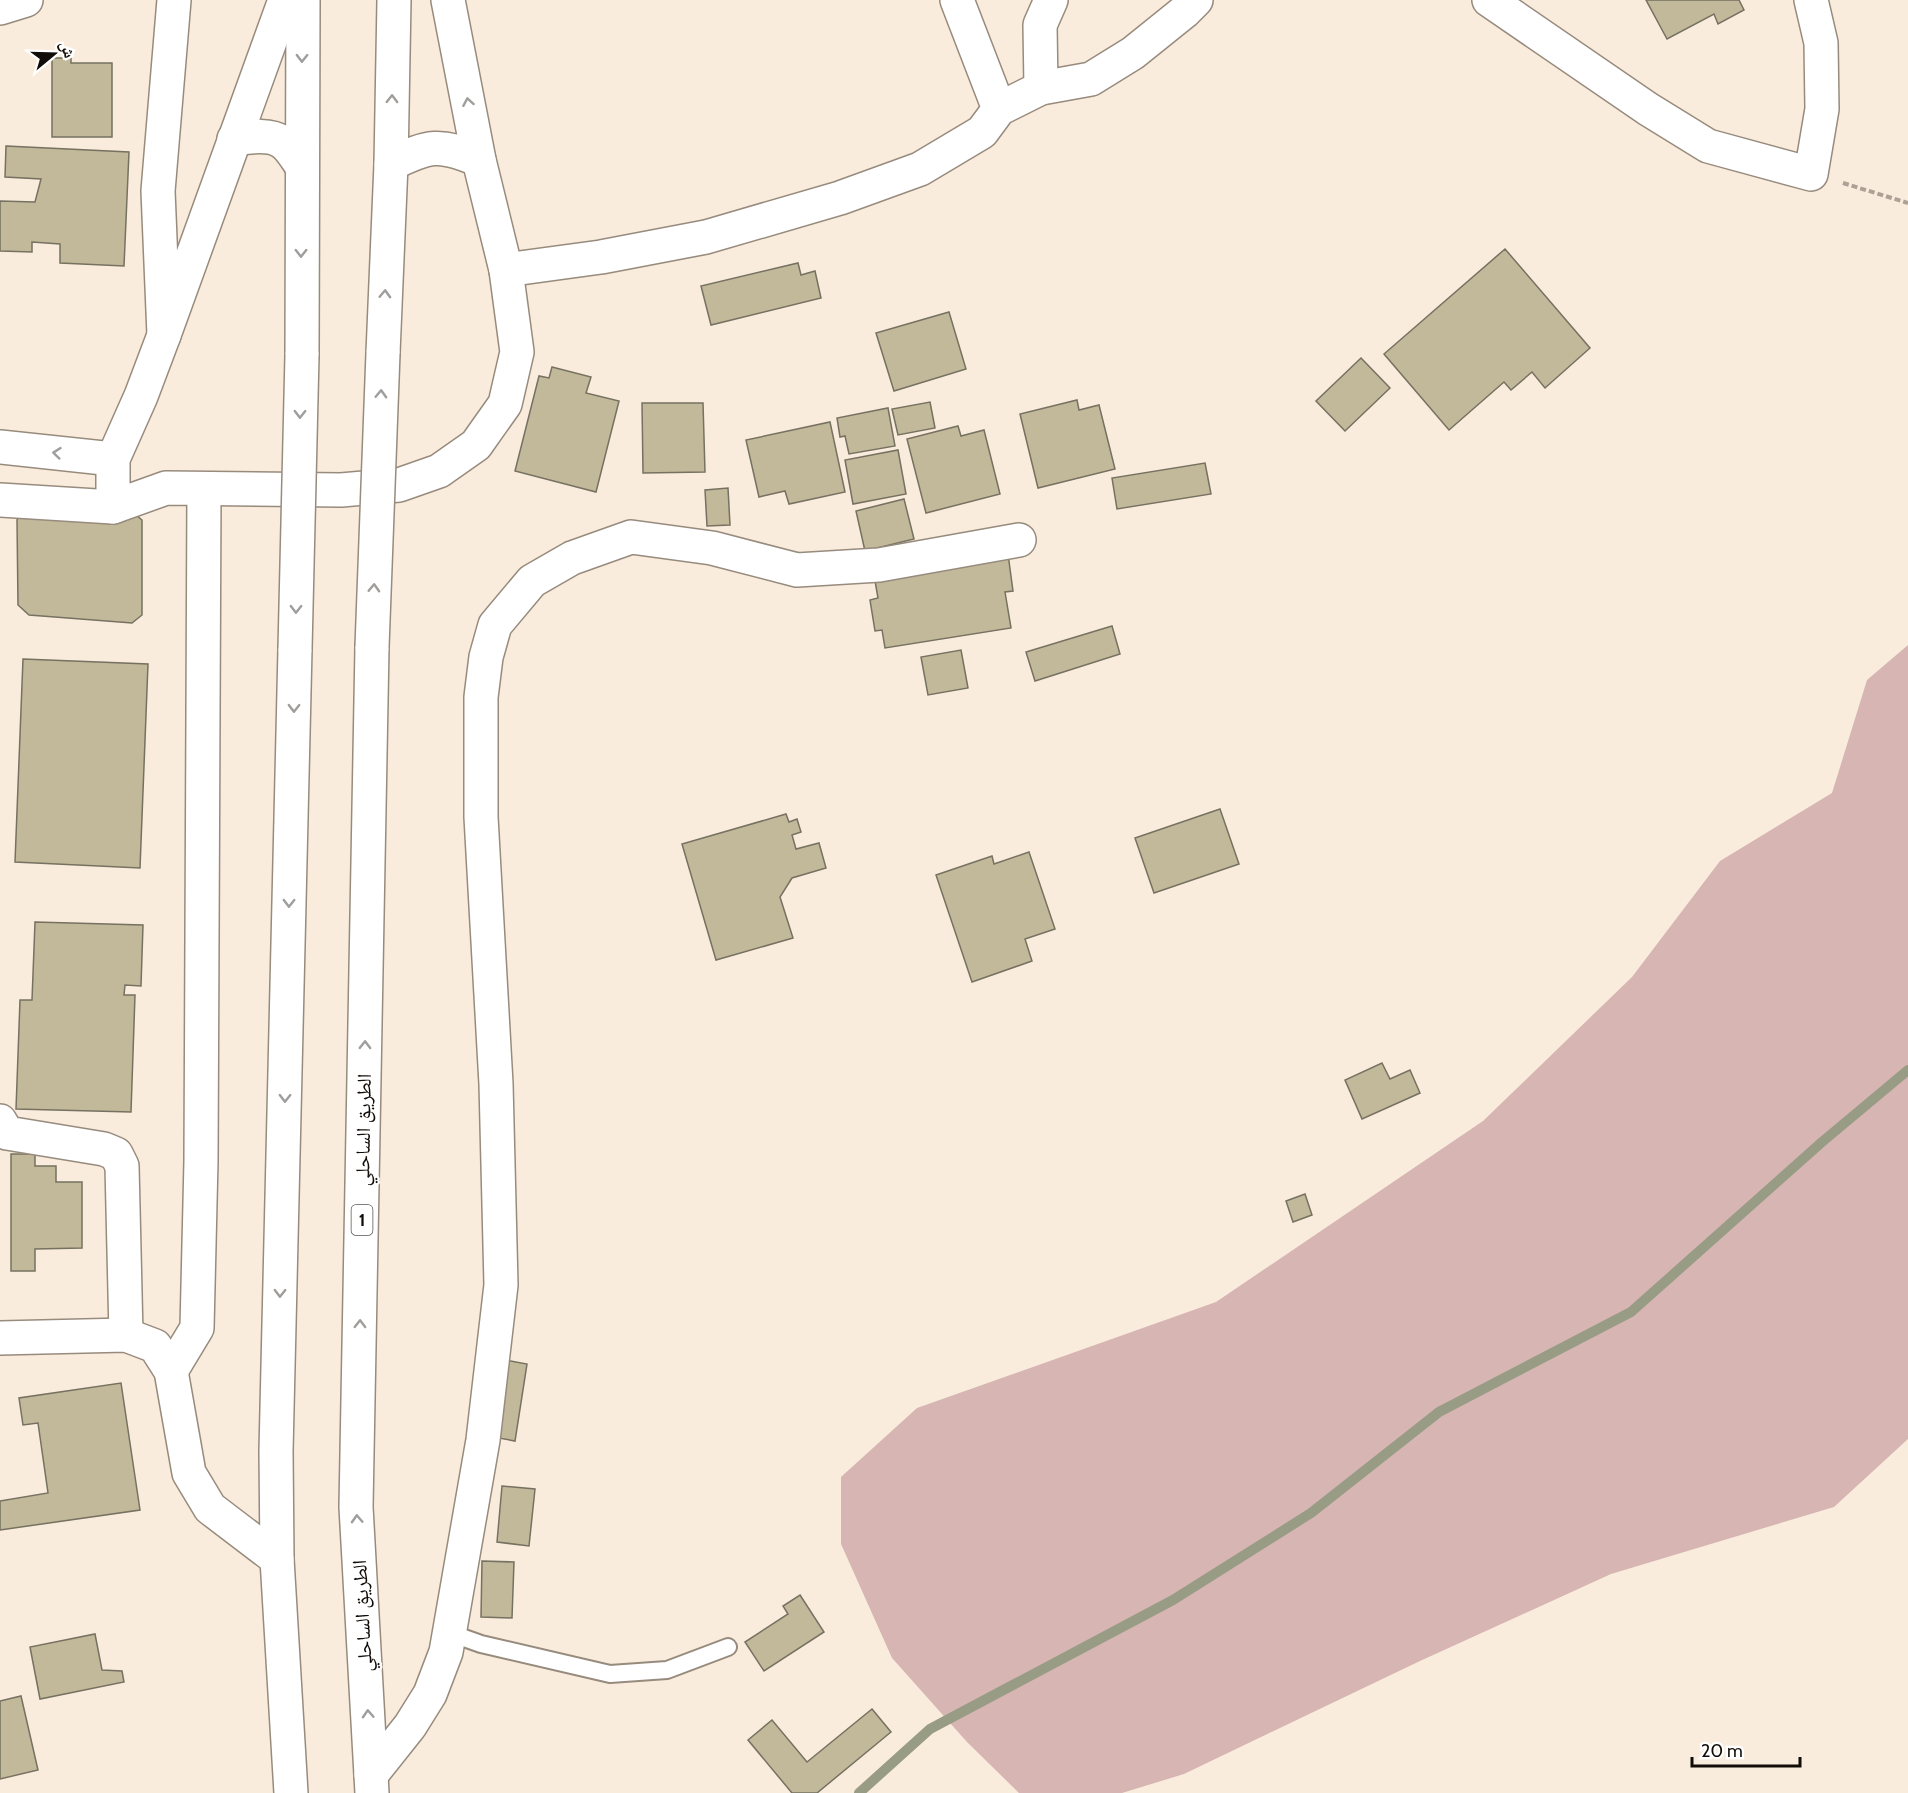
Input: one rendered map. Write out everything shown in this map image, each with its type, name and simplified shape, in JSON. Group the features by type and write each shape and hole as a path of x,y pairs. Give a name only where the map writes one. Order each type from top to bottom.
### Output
{"main road":[{"path":"0,8 26,0"},
{"path":"164,334 158,191 174,0"},
{"path":"113,507 113,459 141,396 285,0"},
{"path":"291,1793 278,1559 276,1451 302,355 303,0"},
{"name":"الطريق الساحلي","path":"372,1784 356,1506 372,647 391,164 394,0"},
{"path":"0,500 113,507 166,488 341,490 399,486 439,471 476,445 505,404 517,352 506,270 479,160 448,0"},
{"path":"957,0 999,109"},
{"path":"1041,88 1040,25 1052,0"},
{"path":"506,270 601,257 706,237 840,198 920,169 982,132 999,109 1041,88 1091,79 1133,53 1196,0"},
{"path":"1490,0 1648,109 1708,146 1811,174 1822,109 1821,43 1811,0"},
{"path":"234,139 259,136 278,140 285,143 301,165"},
{"path":"391,164 414,153 432,148 454,149 479,160"},
{"path":"0,447 113,459 166,488"},
{"path":"171,1371 197,1328 201,1161 204,489"},
{"path":"372,1784 430,1694 446,1652 483,1440 501,1285 495,1084 481,817 481,697 486,657 495,625 532,580 572,558 631,537 712,548 797,570 879,565 1019,540"},
{"path":"0,1121 7,1133 104,1149 116,1154 122,1166 126,1335"},
{"path":"0,1338 126,1335 155,1346 171,1371 189,1473 210,1508 278,1559"}],"lane":[{"path":"450,1633 481,1644 610,1674 667,1670 728,1647"}],"path":[{"path":"1811,174 1908,203"}],"shaded area":[{"path":"1908,645 1908,1439 1834,1507 1611,1574 1420,1661 1184,1774 1122,1793 1019,1793 967,1742 892,1658 841,1544 841,1477 917,1408 1216,1302 1483,1121 1632,977 1720,861 1832,793 1867,680"}],"building":[{"path":"1646,0 1739,0 1744,10 1718,24 1714,14 1667,39"},
{"path":"52,58 71,58 71,63 112,63 112,137 52,137"},
{"path":"6,146 129,152 124,266 60,263 60,244 32,242 32,252 0,251 0,201 35,202 41,179 5,177"},
{"path":"1505,249 1590,348 1545,388 1532,372 1511,390 1504,382 1449,430 1384,354"},
{"path":"798,263 801,275 815,271 821,298 711,325 701,286"},
{"path":"949,312 966,369 894,391 876,333"},
{"path":"1361,358 1390,388 1345,431 1316,401"},
{"path":"552,367 591,377 586,393 619,401 596,492 515,471 539,376 549,378"},
{"path":"1077,400 1079,410 1099,405 1115,469 1038,488 1020,414"},
{"path":"930,402 935,428 898,435 892,409"},
{"path":"642,403 703,403 705,472 643,473"},
{"path":"888,408 895,446 849,454 845,436 840,437 837,418"},
{"path":"830,422 845,492 789,504 785,491 759,497 746,440"},
{"path":"958,426 961,436 984,430 1000,494 926,513 907,439"},
{"path":"898,450 906,494 853,504 845,460"},
{"path":"1205,463 1211,494 1117,509 1112,478"},
{"path":"728,488 730,525 707,526 705,490"},
{"path":"904,499 914,539 865,551 856,511"},
{"path":"24,507 130,510 142,520 142,615 132,623 29,615 18,605 17,520"},
{"path":"1008,554 1013,591 1005,592 1011,628 885,648 882,630 875,631 870,600 878,598 874,575"},
{"path":"1112,626 1120,654 1035,681 1026,652"},
{"path":"961,650 968,688 928,695 921,657"},
{"path":"23,659 148,664 140,868 15,862"},
{"path":"1220,809 1239,864 1154,893 1135,838"},
{"path":"786,814 789,822 797,819 801,832 792,835 796,849 819,843 826,868 792,878 780,897 793,938 716,960 682,844"},
{"path":"1029,852 1055,929 1025,939 1032,961 972,982 936,875 992,856 994,864"},
{"path":"35,922 143,925 141,986 125,985 124,995 135,995 131,1112 16,1109 20,1000 32,1000"},
{"path":"1382,1063 1390,1079 1410,1070 1420,1093 1362,1119 1345,1080"},
{"path":"11,1154 35,1154 35,1166 56,1166 56,1182 82,1182 82,1248 35,1249 35,1271 11,1271"},
{"path":"1305,1194 1312,1215 1293,1222 1286,1201"},
{"path":"505,1360 527,1364 515,1441 493,1437"},
{"path":"121,1383 140,1510 0,1530 0,1501 48,1493 38,1423 23,1425 19,1398"},
{"path":"502,1486 535,1489 529,1546 497,1542"},
{"path":"482,1561 514,1562 512,1618 481,1617"},
{"path":"800,1595 824,1632 764,1671 745,1642 788,1614 783,1606"},
{"path":"95,1634 102,1670 122,1671 124,1682 40,1699 30,1647"},
{"path":"21,1696 38,1770 0,1779 0,1701"},
{"path":"872,1709 891,1732 817,1793 792,1793 748,1740 772,1720 807,1762"}],"waterway":[{"path":"859,1793 930,1729 1173,1600 1311,1513 1439,1412 1631,1312 1822,1142 1908,1070"}]}
